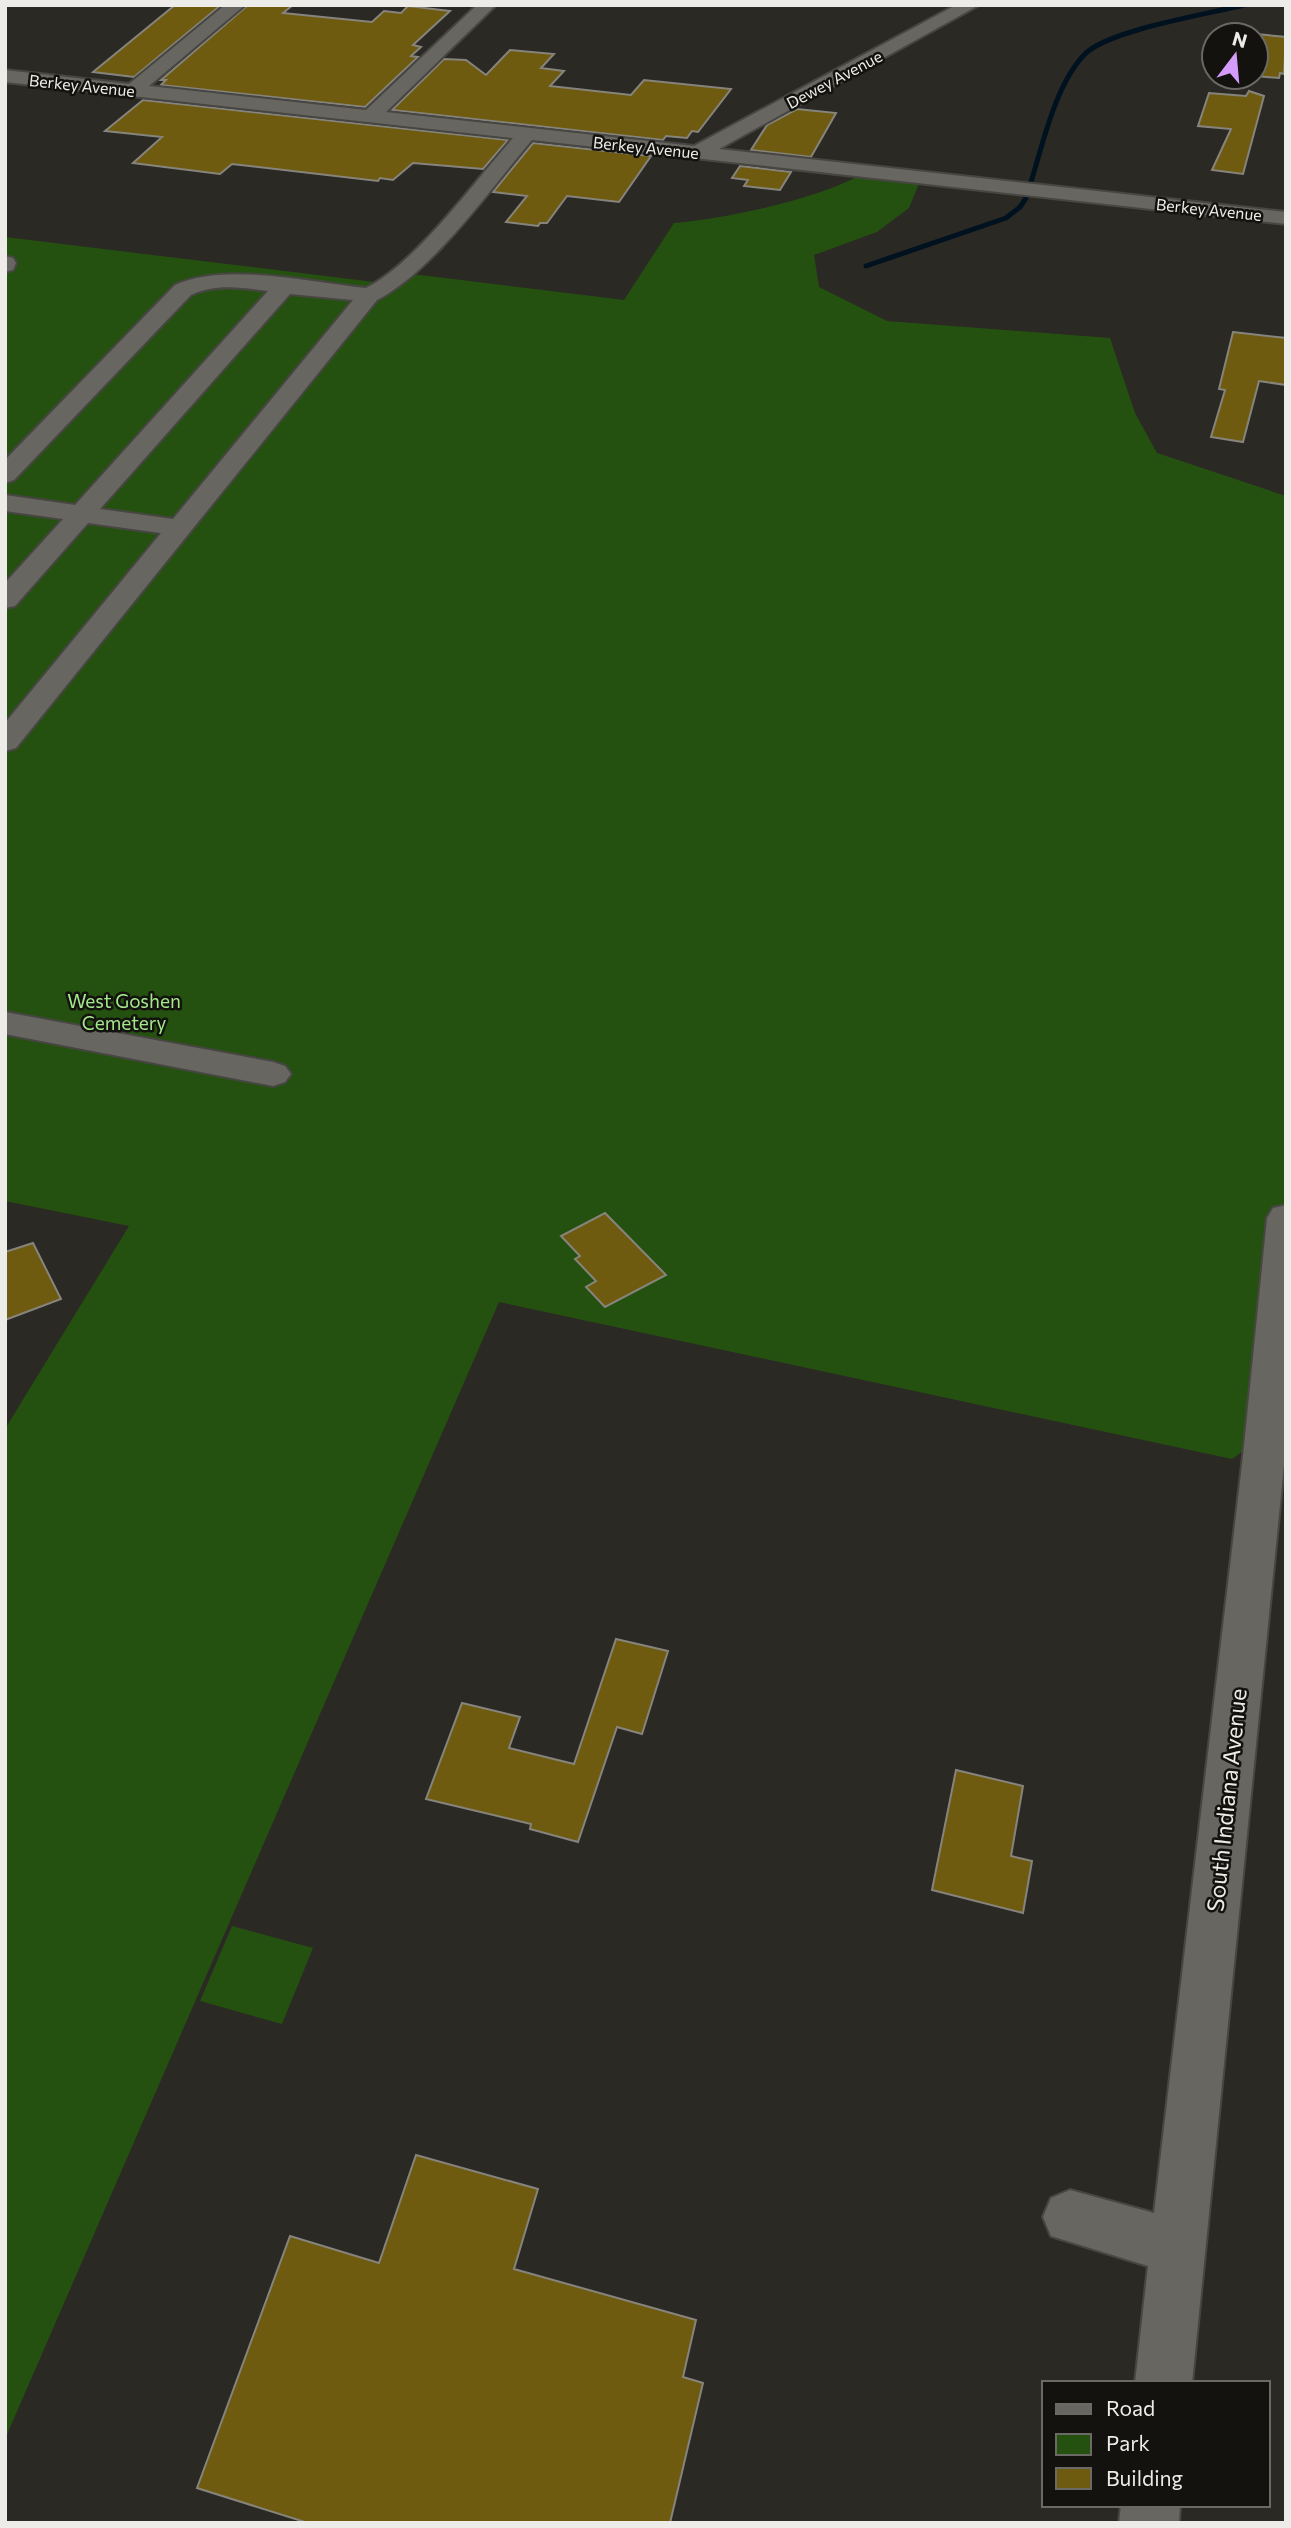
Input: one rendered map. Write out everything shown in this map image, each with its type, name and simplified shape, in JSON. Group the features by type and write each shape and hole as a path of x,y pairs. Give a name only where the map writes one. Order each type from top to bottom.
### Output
{"street":[{"path":"132,91 236,5"},
{"path":"370,117 487,5"},
{"name":"Dewey Avenue","path":"697,153 970,5"},
{"name":"Berkey Avenue","path":"5,76 1286,218"},
{"path":"10,730 369,295 391,284 428,248 527,134"},
{"path":"5,475 183,290 196,284 225,280 369,295"},
{"path":"5,600 285,286"},
{"path":"5,503 179,528"},
{"path":"5,1023 273,1074"},
{"name":"South Indiana Avenue","path":"1163,2381 1263,1470 1286,1218"},
{"path":"1070,2217 1177,2246"}],"green space":[{"name":"West Goshen Cemetery","path":"862,174 920,181 909,208 877,232 814,255 819,287 887,321 1110,338 1135,413 1157,453 1286,496 1286,1218 1266,1435 1232,1459 499,1302 5,2439 5,1429 129,1226 5,1201 5,237 391,284 404,273 624,300 674,223 771,206 822,192"},
{"path":"232,1926 313,1948 282,2024 200,2001"}],"building":[{"path":"175,5 221,5 134,77 93,72"},
{"path":"248,5 293,5 283,13 372,22 384,11 401,13 408,6 450,11 413,45 421,47 411,56 418,57 365,107 161,85 166,80 161,80"},
{"path":"1270,35 1286,37 1284,74 1280,73 1279,78 1270,77"},
{"path":"510,50 554,54 541,68 564,71 550,86 631,95 644,80 731,89 698,132 692,131 687,138 666,136 663,140 392,110 444,59 466,60 486,75"},
{"path":"1249,91 1264,96 1243,174 1212,170 1231,129 1198,126 1209,93 1246,96"},
{"path":"143,100 508,140 483,169 413,163 393,180 380,178 378,181 232,164 220,174 133,163 162,137 105,131"},
{"path":"797,109 836,113 811,157 751,150 767,125"},
{"path":"533,143 651,156 619,202 567,196 547,223 540,223 538,226 506,222 527,196 493,192"},
{"path":"740,166 791,172 780,190 744,186 748,180 732,178"},
{"path":"1233,332 1286,338 1286,385 1259,381 1243,442 1211,437 1225,390 1219,389"},
{"path":"605,1213 666,1275 605,1307 586,1287 596,1281 575,1259 580,1256 561,1236"},
{"path":"33,1243 61,1299 5,1320 5,1252"},
{"path":"616,1639 668,1651 642,1734 617,1727 578,1842 530,1829 531,1824 426,1799 462,1703 520,1717 509,1748 574,1764"},
{"path":"956,1770 1023,1786 1011,1856 1032,1861 1023,1913 932,1890"},
{"path":"416,2155 538,2189 514,2269 696,2320 683,2377 703,2383 670,2523 308,2523 197,2488 290,2236 379,2263"}],"waterway":[{"path":"1031,182 1058,97 1085,54 1097,45 1136,30 1244,5"},
{"path":"866,266 1006,218 1020,207 1026,198"}]}
